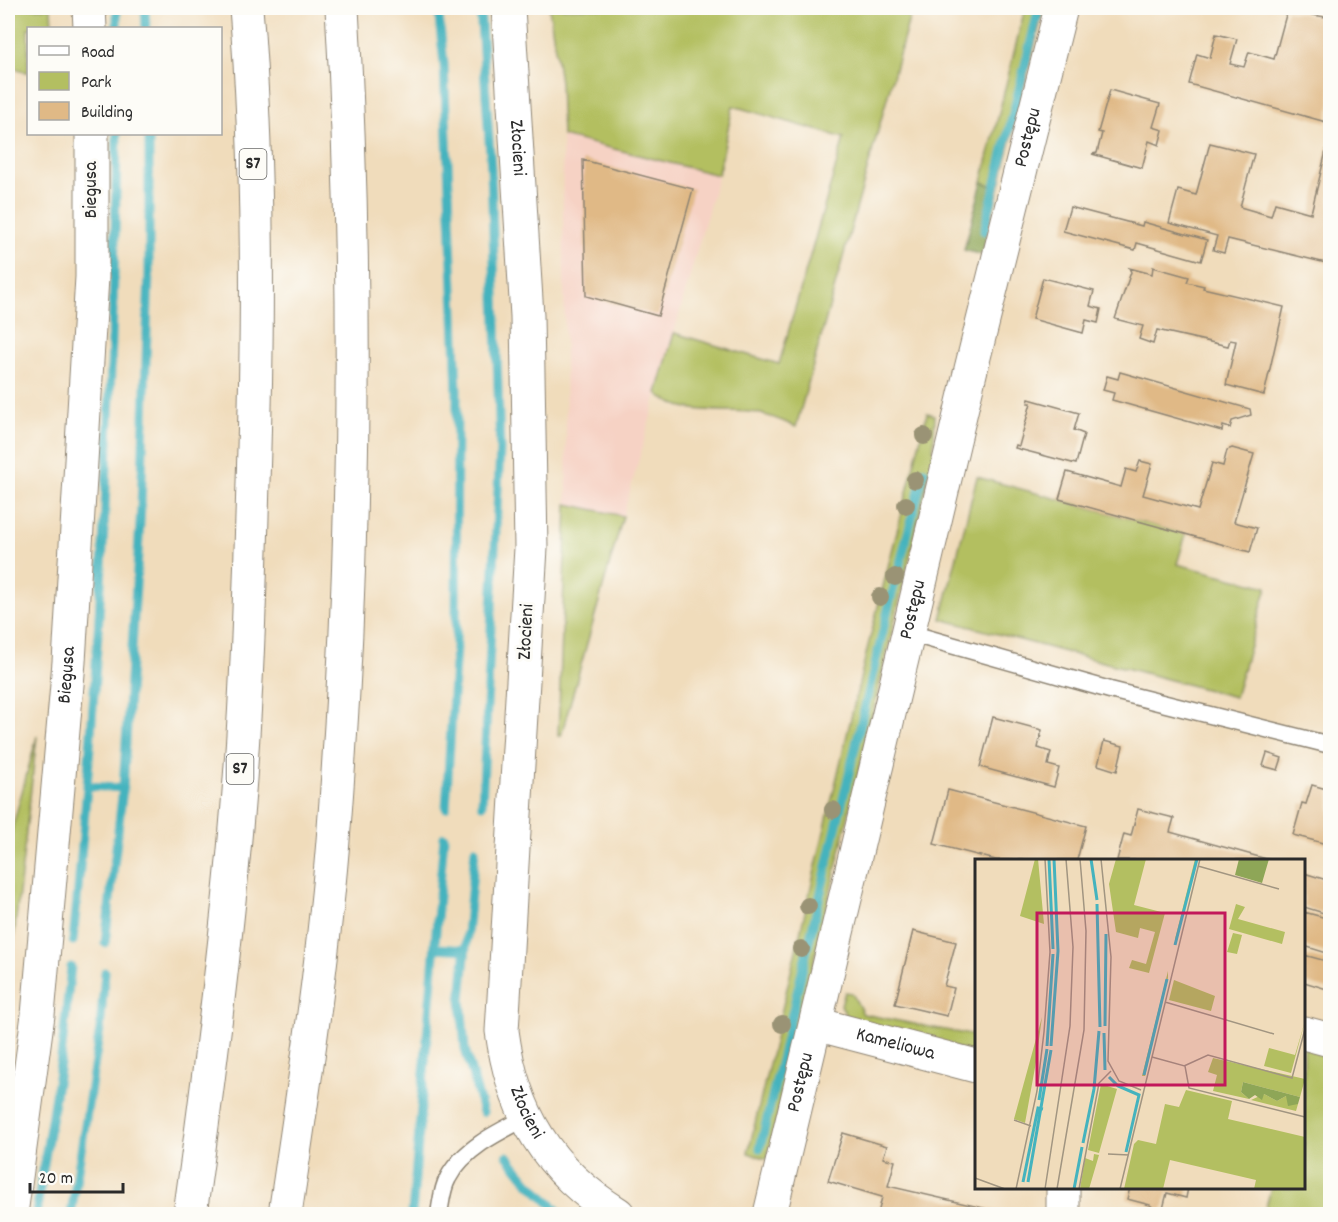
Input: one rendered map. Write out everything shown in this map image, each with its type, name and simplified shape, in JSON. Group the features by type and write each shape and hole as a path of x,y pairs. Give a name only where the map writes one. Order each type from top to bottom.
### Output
{"main road":[{"path":"89,8 90,27"},
{"name":"S7","path":"190,1215 207,1096 238,805 248,645 255,411 256,243 246,8"},
{"path":"285,1215 310,1041 334,830 346,624 353,288 349,131 342,8"},
{"name":"Złocieni","path":"508,8 527,316 531,548 502,1031 511,1079 526,1119 557,1164 571,1179 588,1195 618,1215"},
{"name":"Postępu","path":"770,1215 1061,8"},
{"name":"Biegusa","path":"11,1215 38,1015 69,662 92,277 92,135"},
{"name":"Kameliowa","path":"816,1024 975,1066"},
{"path":"1305,1033 1330,1040"},
{"path":"1063,1189 1063,1215"}],"lane":[{"path":"909,633 1110,690 1330,745"},
{"path":"439,1215 448,1178 467,1155 494,1134 526,1119"}],"shaded area":[{"path":"562,136 718,175 623,516 567,504"}],"green space":[{"path":"8,8 51,8 52,27 27,27 27,73 8,65"},
{"path":"549,8 912,8 796,427 757,413 689,408 677,405 657,393 674,333 779,364 844,138 733,106 718,175 562,136 560,82"},
{"path":"1025,8 1044,8 999,188 982,182"},
{"path":"982,182 999,188 982,255 964,250"},
{"path":"927,413 935,415 933,459 767,1159 748,1153 868,646"},
{"path":"977,477 1186,534 1177,564 1267,587 1235,697 941,619"},
{"path":"567,504 623,516 561,736 558,736"},
{"path":"37,736 8,989 8,844"},
{"path":"845,992 852,993 863,1014 975,1036 975,1054 847,1018 841,1005"},
{"path":"1305,1043 1330,1050 1330,1214 1264,1214 1271,1189 1305,1189"}],"building":[{"path":"1287,11 1330,16 1330,106 1326,122 1189,84 1197,54 1210,58 1216,34 1237,39 1230,64 1244,67 1249,52 1274,59"},
{"path":"1110,90 1160,104 1153,127 1163,130 1159,145 1149,141 1142,168 1092,154 1097,153 1102,133 1098,132"},
{"path":"1210,143 1254,154 1240,207 1271,216 1275,203 1311,213 1327,147 1330,147 1330,264 1228,239 1224,253 1213,250 1217,236 1169,223 1178,190 1196,195"},
{"path":"583,160 693,189 658,316 586,296"},
{"path":"1070,207 1142,226 1143,222 1207,240 1201,261 1137,243 1135,250 1063,231"},
{"path":"1153,267 1189,277 1187,282 1204,286 1203,288 1284,307 1264,395 1226,385 1236,341 1230,340 1228,346 1157,330 1153,344 1139,339 1143,326 1115,319 1131,272 1129,268 1152,274"},
{"path":"1043,278 1094,291 1090,306 1101,309 1098,323 1086,320 1083,333 1032,319"},
{"path":"1120,372 1250,409 1251,415 1232,421 1230,428 1223,426 1222,431 1112,400 1114,393 1103,390 1107,376 1118,379"},
{"path":"1029,399 1079,413 1074,430 1084,434 1076,464 1015,448 1016,445 1019,446 1031,403 1028,403"},
{"path":"1232,448 1254,454 1234,522 1257,528 1250,552 1059,499 1067,472 1121,487 1126,469 1136,472 1140,461 1152,464 1143,495 1198,510 1212,463 1223,466 1227,450"},
{"path":"993,717 1042,730 1038,748 1051,752 1048,765 1059,768 1054,787 980,767"},
{"path":"1104,741 1123,746 1117,771 1098,765"},
{"path":"1267,753 1282,758 1278,770 1263,766"},
{"path":"1312,785 1330,790 1330,845 1293,835 1302,803 1306,804"},
{"path":"948,790 1086,826 1077,859 992,859 934,844"},
{"path":"1138,809 1174,818 1170,832 1266,859 1117,859 1124,834 1131,836"},
{"path":"1305,873 1330,881 1330,915 1305,907"},
{"path":"1305,912 1330,919 1330,954 1305,946"},
{"path":"913,931 956,942 944,986 954,988 947,1016 895,1004"},
{"path":"1305,955 1330,962 1330,990 1305,982"},
{"path":"843,1133 887,1146 883,1158 895,1161 888,1186 1009,1214 878,1214 882,1197 828,1181"},
{"path":"1130,1189 1188,1189 1186,1198 1167,1193 1163,1209 1157,1211 1150,1205 1127,1199"}],"waterway":[{"path":"117,8 117,27"},
{"path":"145,8 146,27"},
{"path":"438,8 444,64 457,390 456,647 446,808"},
{"path":"480,8 491,169 500,450 482,805"},
{"path":"984,231 1039,8"},
{"path":"73,941 91,739 104,538 117,135"},
{"path":"105,943 123,788 141,507 149,273 149,135"},
{"path":"760,1148 888,610 924,471"},
{"path":"88,786 123,788"},
{"path":"412,1214 444,837"},
{"path":"475,850 461,999 465,1049 483,1112"},
{"path":"437,948 465,950"},
{"path":"36,1214 61,1058 71,967"},
{"path":"71,1214 100,1029 105,972"},
{"path":"507,1156 528,1182 561,1214"}]}
